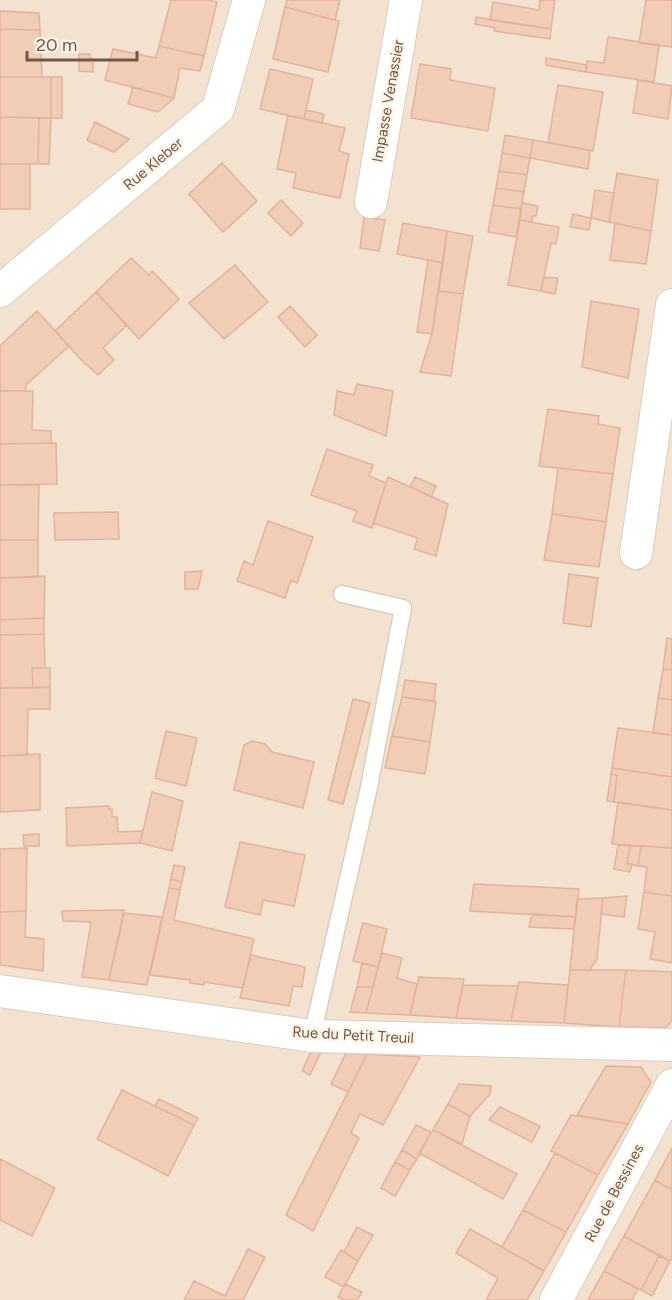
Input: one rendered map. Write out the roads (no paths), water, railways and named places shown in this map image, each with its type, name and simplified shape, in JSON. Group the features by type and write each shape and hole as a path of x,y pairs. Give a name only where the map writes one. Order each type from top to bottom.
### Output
{"street":[{"name":"Rue Kleber","path":"0,291 218,109 249,0"},
{"name":"Impasse Venassier","path":"371,202 406,0"},
{"path":"636,553 672,305"},
{"name":"Rue du Petit Treuil","path":"0,992 312,1036 672,1045"},
{"name":"Rue de Bessines","path":"556,1300 672,1085"}],"lane":[{"path":"312,1036 369,787 403,608 342,594"}]}
